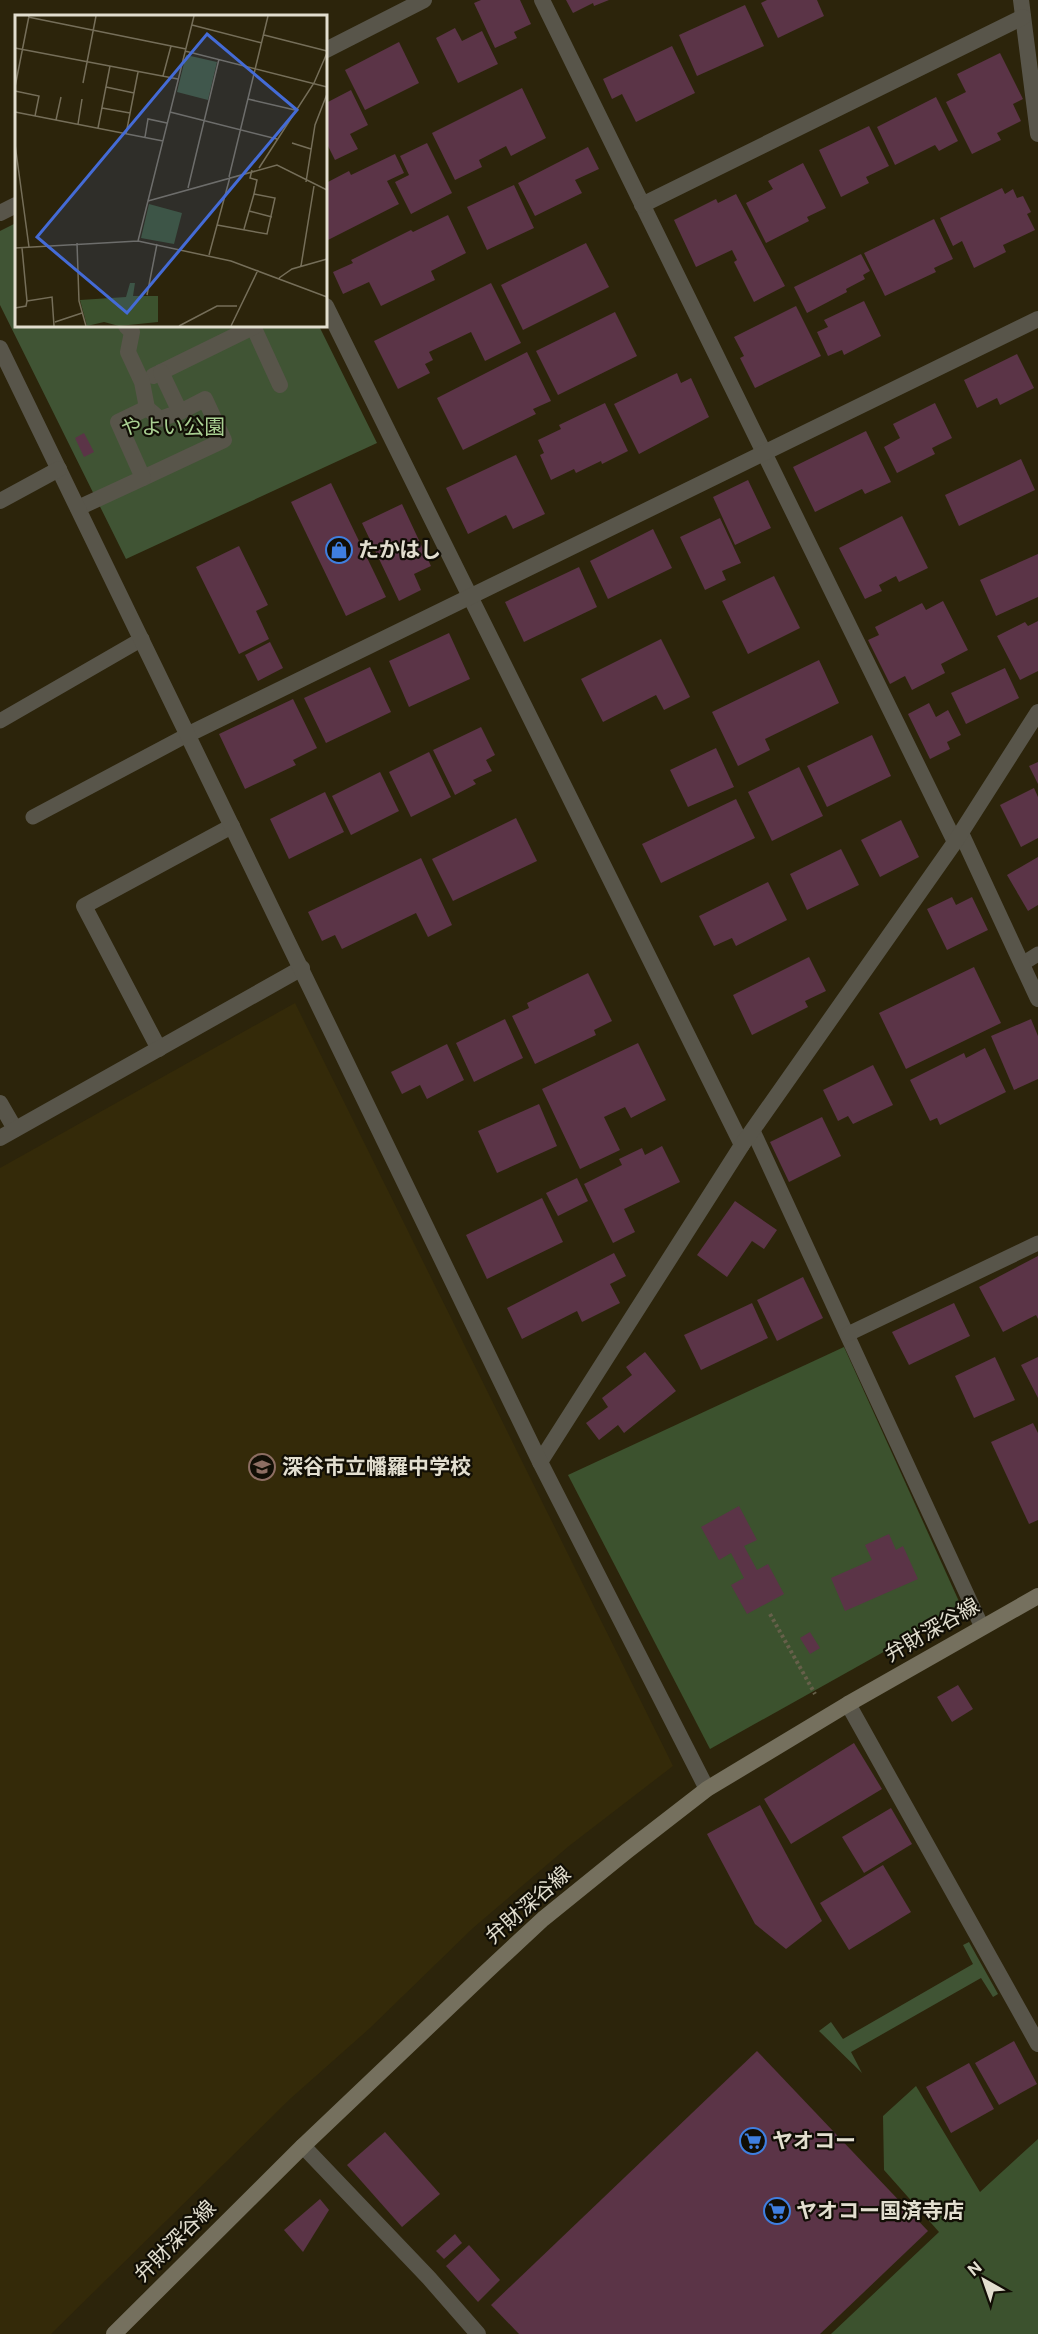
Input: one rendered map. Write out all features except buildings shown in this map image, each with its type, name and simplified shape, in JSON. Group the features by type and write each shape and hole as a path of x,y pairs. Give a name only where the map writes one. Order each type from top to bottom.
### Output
{"main road":[{"name":"弁財深谷線","path":"124,2331 303,2146 543,1919 627,1851 707,1789 848,1704 1038,1596"}],"street":[{"path":"327,49 424,0"},
{"path":"542,0 763,453 1038,999"},
{"path":"642,205 1022,8 1038,134"},
{"path":"327,308 742,1145"},
{"path":"189,734 1038,319"},
{"path":"142,382 224,332 249,327"},
{"path":"254,327 279,385"},
{"path":"78,508 224,440 205,399 160,419 147,408 142,382 128,352 134,328"},
{"path":"0,348 303,968 540,1462 707,1789"},
{"path":"161,372 180,412"},
{"path":"144,478 118,423 147,408"},
{"path":"0,501 59,469"},
{"path":"540,1462 742,1145 958,838 1038,712"},
{"path":"159,1049 84,906 232,826"},
{"path":"0,1102 7,1134 303,968"},
{"path":"848,1704 1038,2044"},
{"path":"303,2146 429,2278 478,2334"}],"lane":[{"path":"0,721 142,639"},
{"path":"33,817 189,734"},
{"path":"1022,964 1038,954"},
{"path":"753,1131 982,1628"},
{"path":"848,1334 1038,1243"}],"path":[{"path":"770,1614 816,1696"}],"shaded area":[{"name":"深谷市立幡羅中学校","path":"295,1003 673,1766 569,1846 473,1928 370,2028 290,2099 51,2334 0,2334 0,1168"}],"green space":[{"name":"やよい公園","path":"15,224 15,327 319,327 377,443 126,559 0,305 0,231"},
{"path":"844,1347 962,1608 710,1749 568,1475"},
{"path":"969,1942 998,1994 993,1997 981,1978 851,2052 862,2073 819,2031 831,2022 843,2039 973,1964 963,1945"},
{"path":"916,2086 980,2192 1038,2139 1038,2334 831,2334 939,2232 884,2170 883,2116"}],"place":[{"name":"たかはし","path":"339,550"},
{"name":"深谷市立幡羅中学校","path":"262,1467"},
{"name":"ヤオコー","path":"753,2141"},
{"name":"ヤオコー国済寺店","path":"777,2211"}]}
